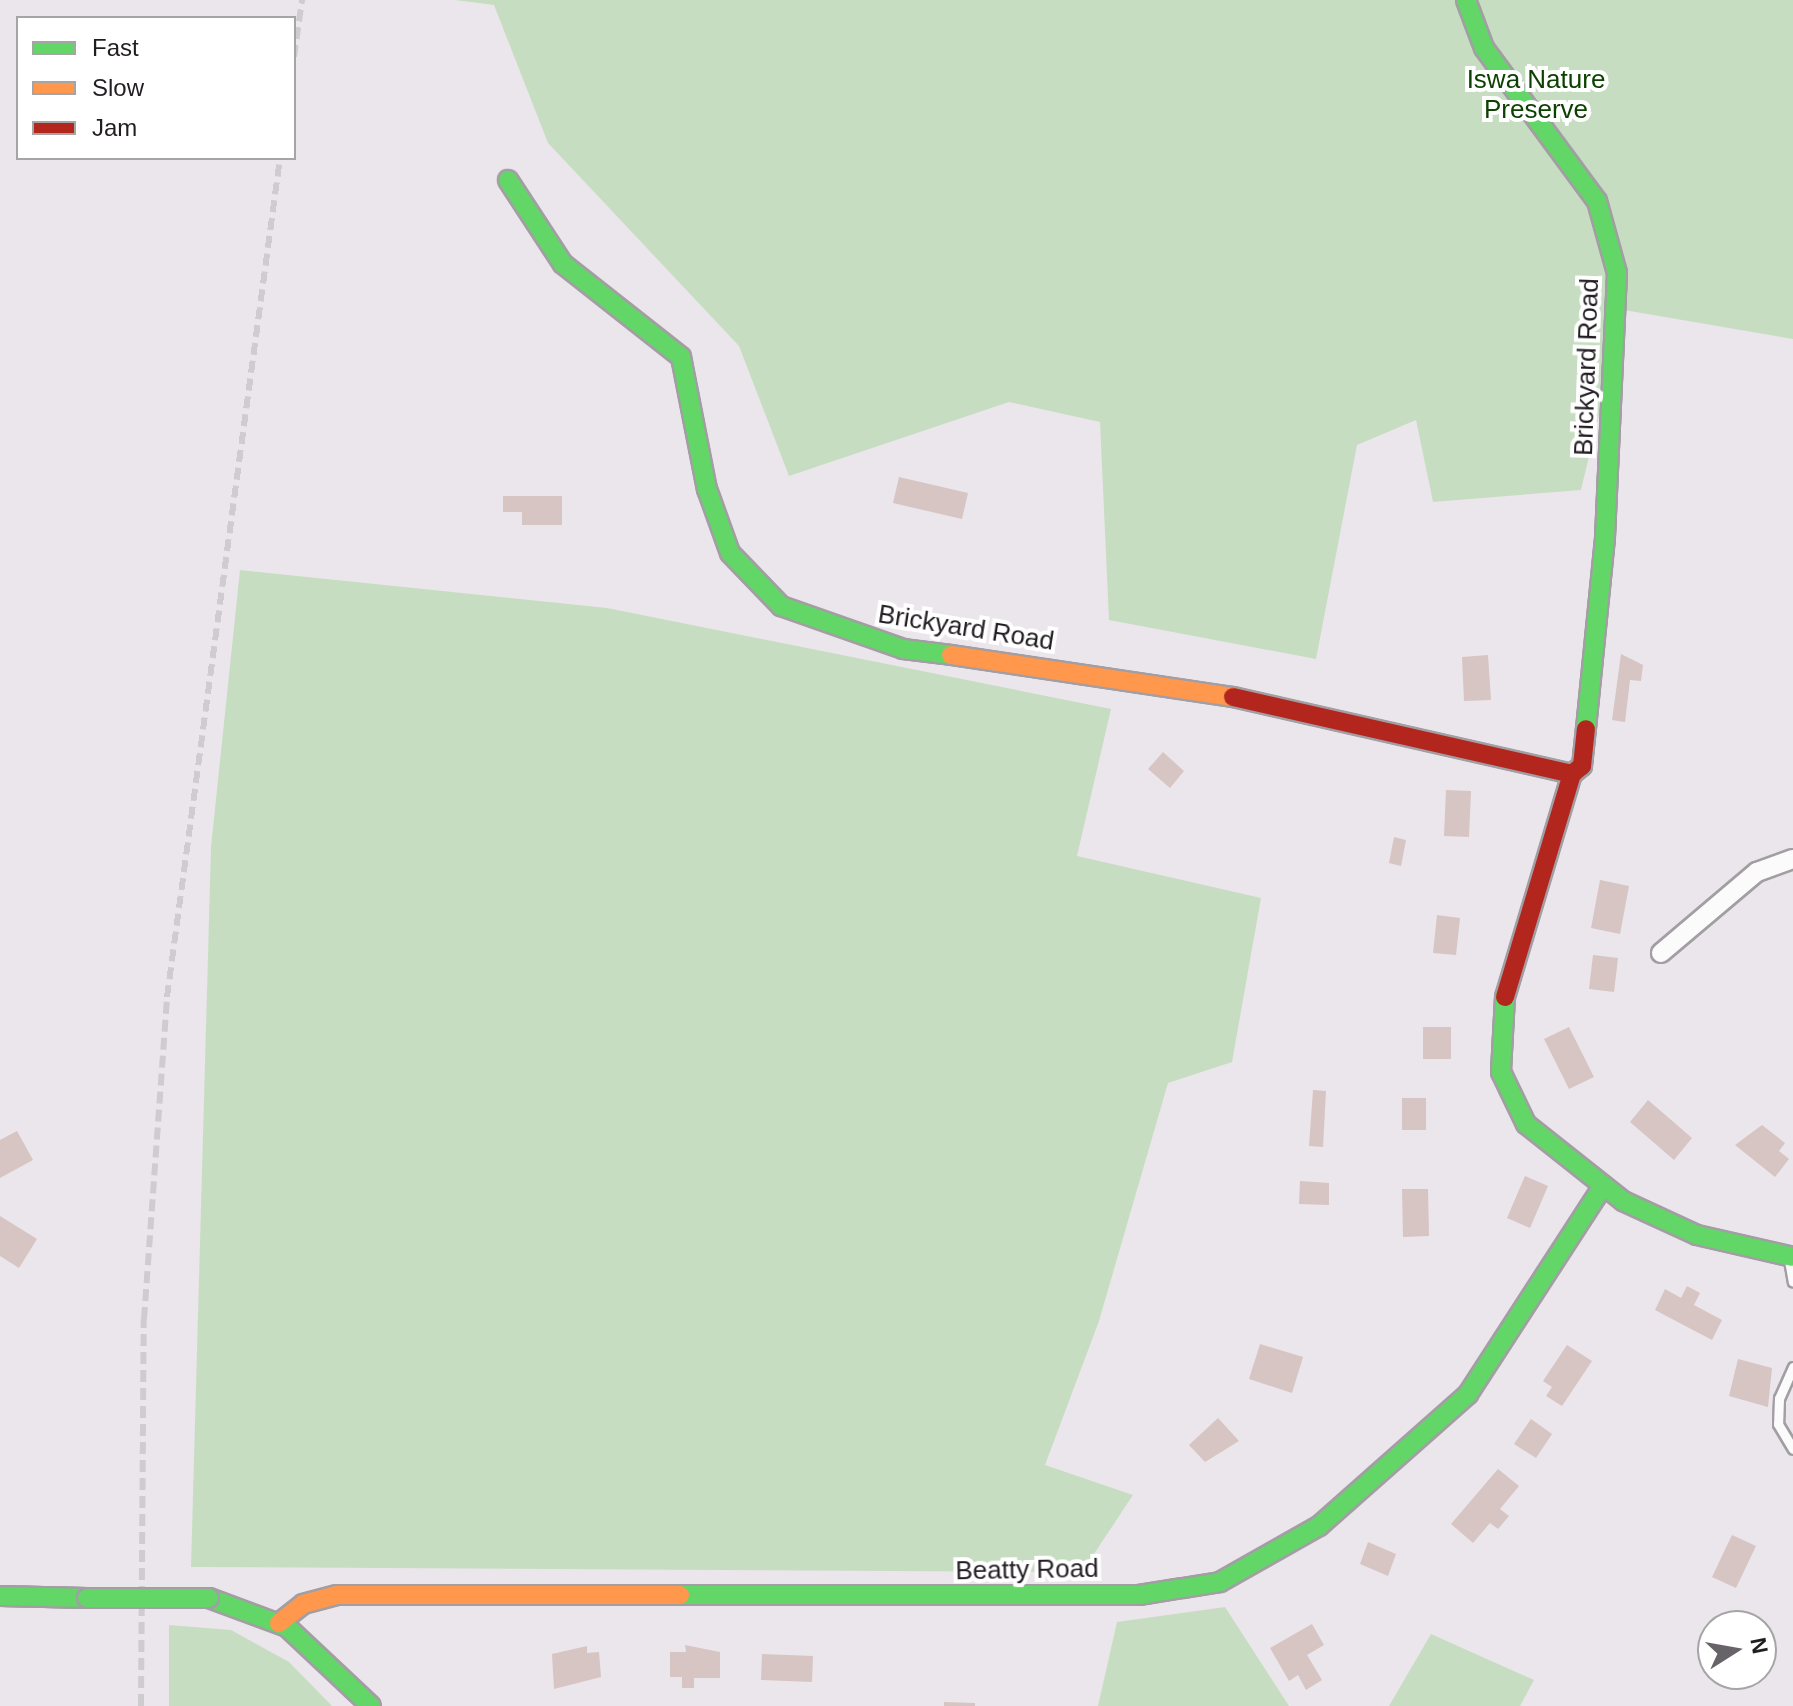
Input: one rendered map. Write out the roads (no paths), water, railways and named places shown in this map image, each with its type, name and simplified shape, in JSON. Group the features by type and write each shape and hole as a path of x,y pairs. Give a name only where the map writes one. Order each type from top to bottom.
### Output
{"street":[{"name":"Brickyard Road","path":"1466,0 1484,48 1585,181 1614,248 1605,538 1582,766 1572,774 1506,982 1498,1041 1514,1109 1603,1186 1697,1235 1792,1257"},
{"name":"Brickyard Road","path":"508,180 563,264 681,357 691,378 707,489 730,553 781,606 903,649 1186,686 1572,774"},
{"path":"1661,953 1757,872 1793,859"},
{"name":"Beatty Road","path":"279,1623 303,1604 337,1595 1139,1595 1220,1582 1319,1526 1468,1394 1603,1186"},
{"path":"0,1596 209,1598 279,1623 371,1706"}],"lane":[{"path":"1792,1257 1786,1275 1793,1282"},
{"path":"1793,1367 1779,1398 1778,1424 1793,1449"}],"railway":[{"path":"296,43 302,0"},
{"path":"141,1706 144,1319 167,997 280,160"}],"park label":[{"name":"Iswa Nature Preserve","path":"1536,95"}]}
